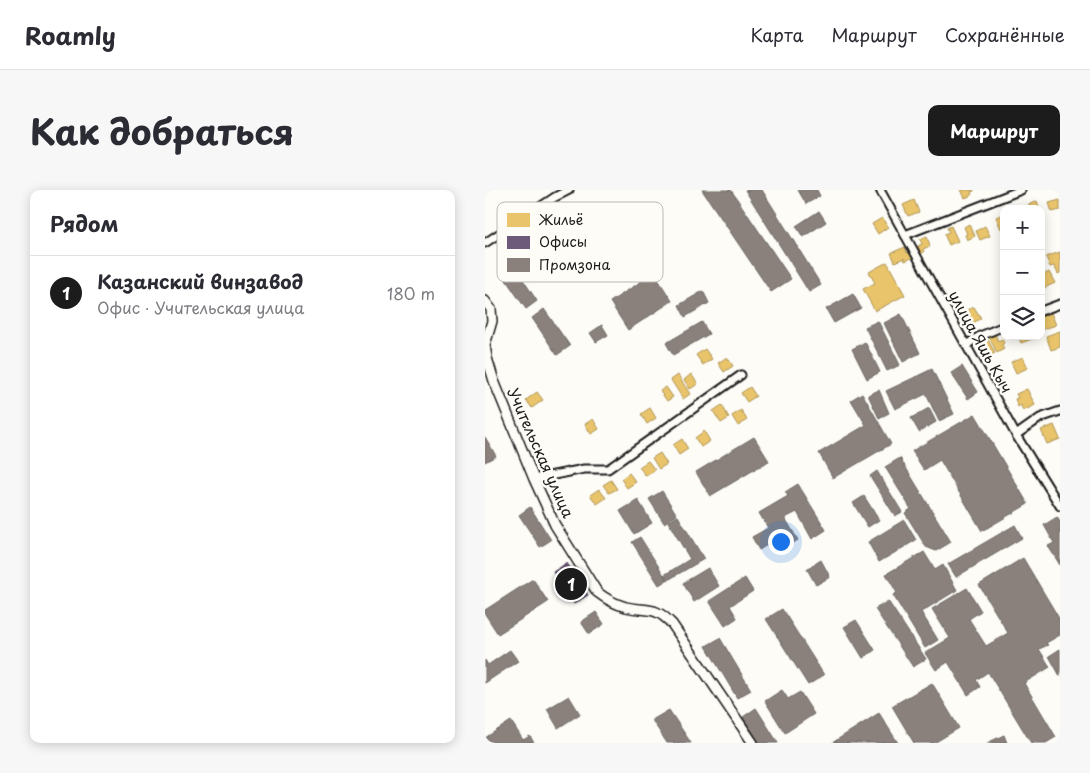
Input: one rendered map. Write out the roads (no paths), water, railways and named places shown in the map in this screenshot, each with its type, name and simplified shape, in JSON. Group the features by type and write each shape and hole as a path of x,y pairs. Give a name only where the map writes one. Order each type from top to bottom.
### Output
{"street":[{"path":"547,202 569,190"},
{"name":"улица Яшь Кыч","path":"880,190 1016,436 1060,506"},
{"path":"905,235 1021,190"},
{"path":"485,243 497,235"},
{"name":"Учительская улица","path":"485,301 491,309 492,320 485,345 494,382 555,525 597,592 607,600 626,607 650,609 662,614 673,624 753,743"},
{"path":"1045,310 1060,304"},
{"path":"966,346 980,336 1000,328"},
{"path":"534,479 583,468 608,469 741,375"},
{"path":"1016,436 1040,418 1060,411"}],"place":[{"name":"Казанский винзавод","path":"571,584"}]}
